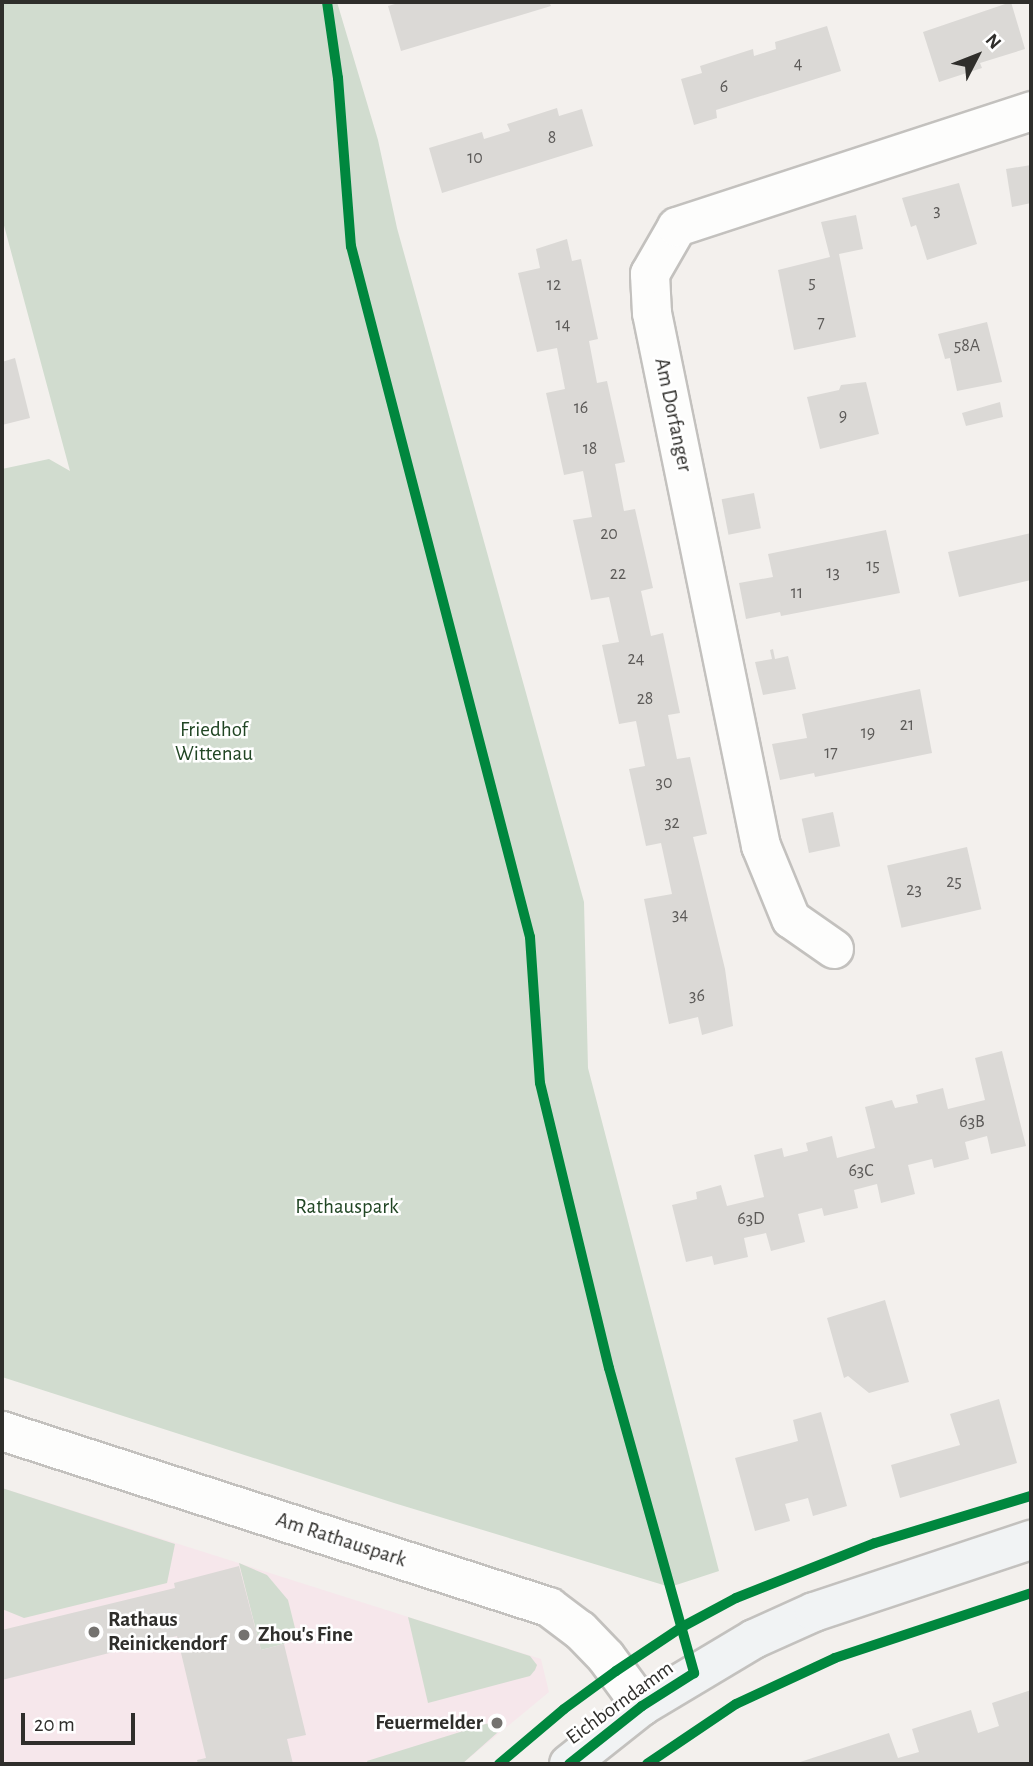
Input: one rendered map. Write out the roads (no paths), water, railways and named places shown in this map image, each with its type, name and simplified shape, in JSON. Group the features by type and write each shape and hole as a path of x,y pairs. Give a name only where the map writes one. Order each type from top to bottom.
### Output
{"main road":[{"name":"Eichborndamm","path":"569,1764 642,1706 754,1639 814,1612 1031,1541"}],"street":[{"name":"Am Dorfanger","path":"834,949 791,919 761,846 655,327 650,274 677,227 1031,111"},
{"name":"Am Rathauspark","path":"2,1432 549,1607 580,1630 606,1657 642,1706"}],"place":[{"name":"Rathaus Reinickendorf","path":"94,1632"},
{"name":"Zhou's Fine","path":"244,1635"},
{"name":"Feuermelder","path":"497,1723"}],"park label":[{"name":"Friedhof Wittenau","path":"214,742"},
{"name":"Rathauspark","path":"347,1207"}]}
